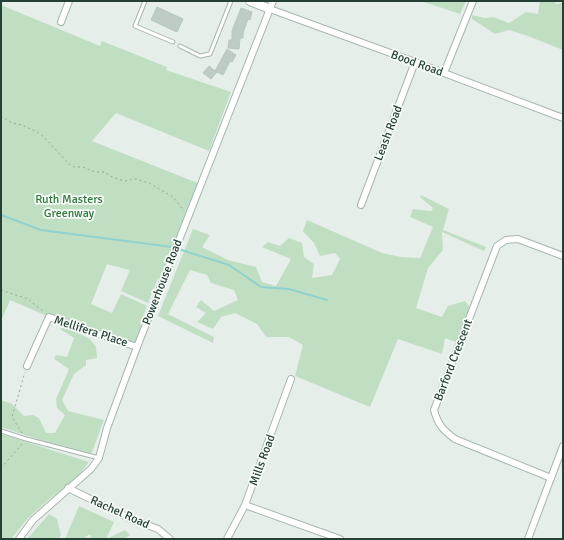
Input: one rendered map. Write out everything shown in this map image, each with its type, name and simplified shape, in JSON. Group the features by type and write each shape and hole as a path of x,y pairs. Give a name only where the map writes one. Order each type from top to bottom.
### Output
{"street":[{"path":"61,22 69,1"},
{"path":"250,1 271,5"},
{"path":"444,73 473,1"},
{"name":"Bood Road","path":"271,5 563,118"},
{"name":"Powerhouse Road","path":"19,539 33,520 91,469 99,458 107,428 137,347 271,5"},
{"name":"Leash Road","path":"361,205 415,62"},
{"name":"Barford Crescent","path":"551,478 455,439 444,431 437,422 434,410 496,246 506,240 518,239 563,256"},
{"name":"Mellifera Place","path":"27,366 49,317 137,347"},
{"name":"Mills Road","path":"227,539 245,505 291,379"},
{"path":"528,539 563,446"},
{"name":"Rachel Road","path":"68,488 131,519 158,529 170,539"},
{"path":"245,505 340,539"}],"lane":[{"path":"145,1 135,26 173,42"},
{"path":"180,46 200,56 210,54 231,1"},
{"path":"1,431 99,458"}],"path":[{"path":"1,116 37,132 44,137 69,164 83,167 95,172 104,172 124,181 136,179 150,183 173,196 188,215"},
{"path":"1,290 28,299 49,317"},
{"path":"1,468 26,439 12,417 27,366"},
{"path":"1,535 2,539"}],"green space":[{"path":"421,1 466,1 460,14"},
{"path":"540,1 556,1 555,4 563,3 563,50 509,30 495,34 472,19 472,15 485,18 493,17 509,23 526,12 538,14"},
{"name":"Ruth Masters Greenway","path":"1,5 100,46 102,41 167,67 166,70 231,92 209,151 116,113 92,141 200,184 163,279 158,278 148,303 121,291 130,270 107,264 91,304 112,313 121,294 147,306 140,324 145,327 137,347 49,317 10,300 1,321"},
{"path":"421,195 449,209 443,230 486,247 484,251 442,232 443,250 428,268 416,308 442,317 448,306 465,301 471,309 456,342 445,338 442,354 398,339 370,407 295,376 303,345 289,337 266,337 257,324 235,313 221,317 213,329 197,322 206,313 196,307 201,300 214,311 238,300 234,290 211,283 207,275 190,270 168,314 214,337 213,343 158,316 193,229 210,235 202,247 228,260 256,267 262,282 276,286 291,259 262,247 268,242 280,246 289,238 302,243 304,257 314,264 312,278 332,275 340,259 335,253 320,256 314,243 303,231 307,220 382,253 401,257 420,258 433,227 410,217 413,209 431,211 433,208 420,197"},
{"path":"66,326 90,339 96,347 97,358 86,360 86,365 74,374 62,400 68,411 104,420 90,457 1,427 1,400 12,404 24,416 33,415 39,418 46,433 55,433 65,415 57,408 56,399 69,369 54,359 56,355 67,357 74,338 60,329"},
{"path":"1,434 89,462 77,477 28,518 11,539 1,539"},
{"path":"79,506 114,522 106,539 92,539 90,534 83,539 65,539"},
{"path":"49,514 57,519 61,535 59,539 27,539"},
{"path":"125,530 130,535 124,539 106,539"}],"building":[{"path":"157,7 183,19 177,32 151,20"},
{"path":"241,8 252,12 250,20 248,19 243,33 243,38 240,38 239,49 228,48 229,40 232,40 232,31"},
{"path":"227,49 236,55 232,62 230,61 223,75 217,72 211,79 203,73 209,66 215,71"}],"waterway":[{"path":"1,215 41,230 172,247 229,265 261,287 289,289 327,300"}]}
